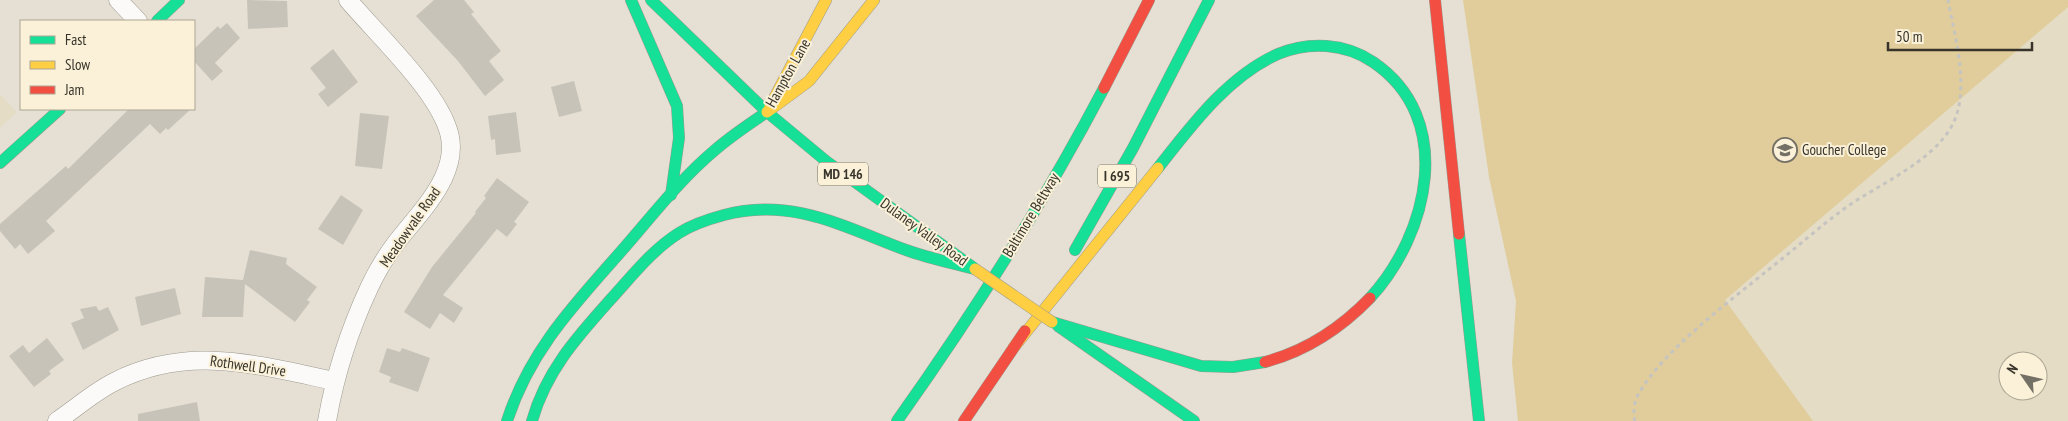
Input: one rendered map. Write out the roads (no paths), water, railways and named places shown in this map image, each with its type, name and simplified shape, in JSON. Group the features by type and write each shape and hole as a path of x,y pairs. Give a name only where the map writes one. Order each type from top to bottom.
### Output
{"main road":[{"path":"158,20 180,0"},
{"path":"631,0 677,106 680,125 671,195"},
{"name":"Dulaney Valley Road","path":"651,0 767,112 826,161 922,232 1194,421"},
{"name":"Hampton Lane","path":"767,112 826,0"},
{"name":"Hampton Lane","path":"767,112 809,81 874,0"},
{"name":"Baltimore Beltway","path":"897,421 968,319 1084,125 1149,0"},
{"name":"I 695","path":"964,421 1014,347 1079,244 1133,148 1209,0"},
{"path":"1435,0 1479,421"},
{"path":"1014,347 1180,140 1218,100 1248,73 1268,59 1312,46 1353,51 1373,61 1406,91 1418,112 1425,151 1422,195 1406,245 1390,273 1372,296 1324,337 1290,355 1262,364 1230,368 1201,366 1124,345 1052,322"},
{"path":"0,163 59,110"},
{"path":"507,421 516,393 543,342 671,195 714,150 767,112"},
{"path":"532,421 546,384 560,358 581,331 651,255 677,234 697,224 748,208 797,211 840,224 908,250 975,269"},
{"path":"903,392 968,319"},
{"path":"1475,421 1476,406"}],"street":[{"path":"118,0 137,20"},
{"name":"Meadowvale Road","path":"327,421 334,381 352,327 370,286 395,244 433,198 447,171 450,150 447,125 430,95 348,0"},
{"name":"Rothwell Drive","path":"58,421 114,382 144,369 177,362 213,359 251,363 334,381"}],"place":[{"name":"Goucher College","path":"1785,150"}]}
